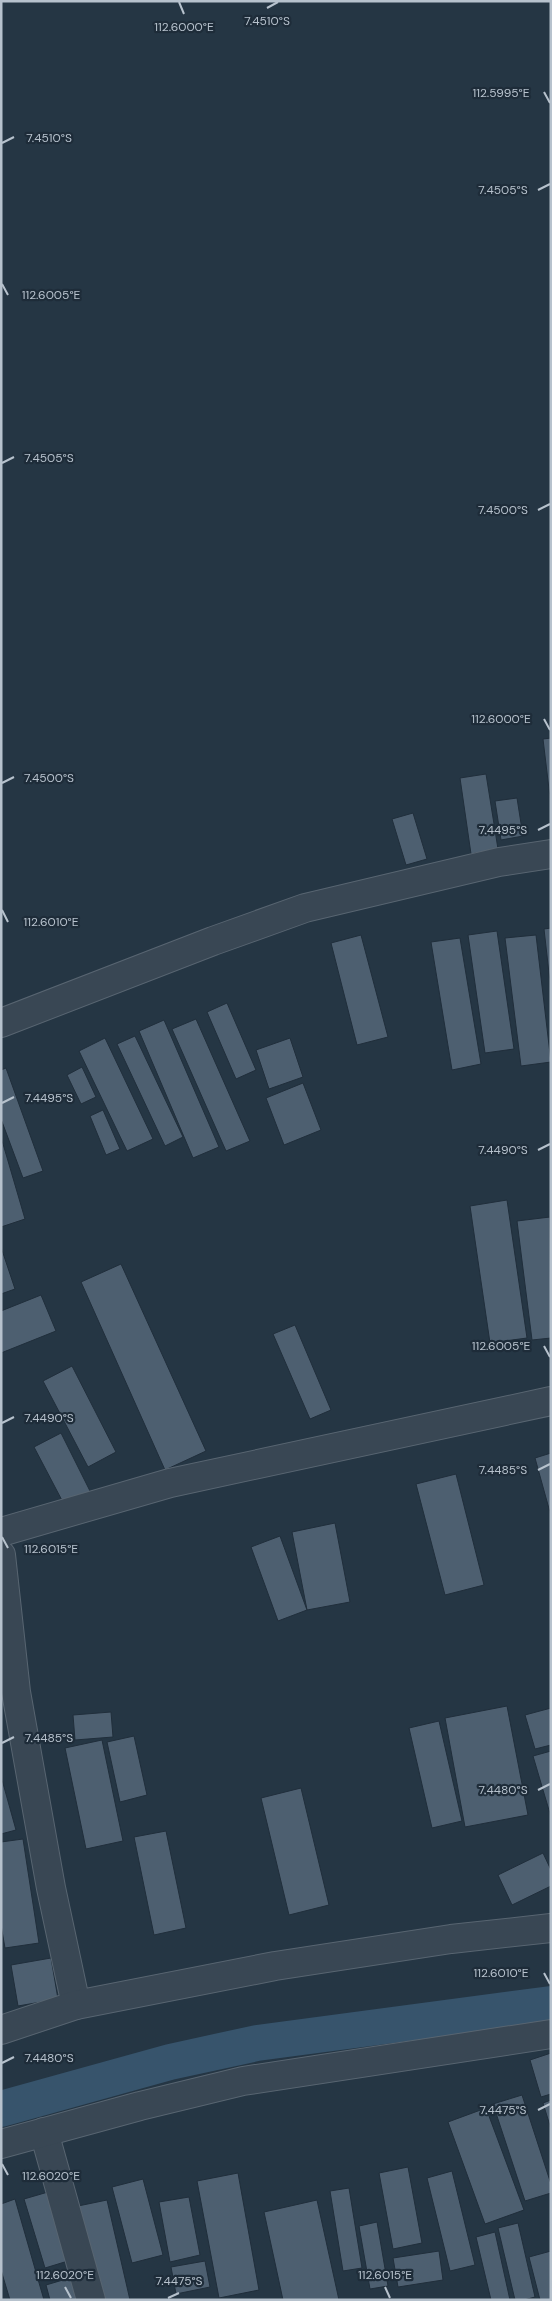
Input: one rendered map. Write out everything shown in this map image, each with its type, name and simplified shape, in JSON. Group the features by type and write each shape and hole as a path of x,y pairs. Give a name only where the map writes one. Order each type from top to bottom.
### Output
{"street":[{"path":"1,1023 213,940 305,908 499,862 551,854"},
{"path":"1,1532 170,1483 551,1401"},
{"path":"1,1555 9,1694 76,2005"},
{"path":"1,2030 76,2005 275,1966 451,1939 551,1928"},
{"path":"1,2144 140,2106 243,2081 551,2034"},
{"path":"44,2132 91,2300"}],"building":[{"path":"551,738 551,806 543,739"},
{"path":"486,774 498,849 471,854 460,778"},
{"path":"517,798 523,836 501,840 495,801"},
{"path":"413,813 427,859 406,865 392,819"},
{"path":"551,928 551,991 544,929"},
{"path":"497,931 514,1049 485,1053 468,935"},
{"path":"361,935 388,1037 357,1045 331,943"},
{"path":"536,935 551,1062 521,1066 505,938"},
{"path":"460,938 481,1064 452,1070 431,942"},
{"path":"227,1003 256,1070 236,1079 207,1012"},
{"path":"196,1019 250,1141 226,1151 172,1029"},
{"path":"164,1020 219,1147 193,1158 139,1031"},
{"path":"135,1036 183,1137 165,1146 117,1044"},
{"path":"105,1038 153,1139 127,1151 79,1051"},
{"path":"290,1038 303,1077 269,1089 256,1050"},
{"path":"82,1067 96,1097 81,1104 67,1075"},
{"path":"6,1068 43,1171 23,1178 1,1119 1,1070"},
{"path":"303,1083 321,1130 284,1145 266,1098"},
{"path":"103,1110 120,1149 106,1155 90,1116"},
{"path":"1,1137 25,1219 1,1227"},
{"path":"507,1200 527,1338 490,1343 470,1206"},
{"path":"550,1217 551,1338 532,1340 517,1221"},
{"path":"1,1247 15,1289 1,1294"},
{"path":"121,1264 206,1451 165,1470 81,1282"},
{"path":"41,1295 56,1331 1,1353 1,1311"},
{"path":"295,1325 331,1410 310,1419 273,1334"},
{"path":"72,1366 116,1452 88,1467 43,1381"},
{"path":"61,1433 92,1495 66,1508 34,1447"},
{"path":"551,1453 551,1516 535,1458"},
{"path":"456,1474 484,1585 445,1595 416,1484"},
{"path":"335,1523 350,1602 307,1610 292,1532"},
{"path":"280,1536 307,1610 278,1621 251,1547"},
{"path":"507,1706 528,1815 465,1827 445,1718"},
{"path":"551,1708 551,1745 535,1749 525,1715"},
{"path":"111,1712 113,1737 75,1740 73,1715"},
{"path":"439,1721 462,1821 432,1828 409,1728"},
{"path":"134,1736 147,1795 120,1802 107,1742"},
{"path":"102,1740 123,1841 86,1849 65,1748"},
{"path":"551,1751 551,1817 533,1756"},
{"path":"1,1776 16,1830 1,1834"},
{"path":"301,1788 329,1905 289,1915 261,1798"},
{"path":"166,1831 186,1928 154,1935 134,1837"},
{"path":"23,1839 39,1943 5,1948 1,1925 1,1842"},
{"path":"543,1853 551,1870 551,1886 512,1905 498,1875"},
{"path":"51,1958 58,1999 18,2006 11,1965"},
{"path":"551,2053 551,2094 541,2097 530,2060"},
{"path":"522,2095 551,2184 551,2193 525,2201 493,2104"},
{"path":"551,2100 551,2129 543,2103"},
{"path":"486,2108 524,2210 485,2224 448,2122"},
{"path":"408,2167 422,2243 393,2249 379,2173"},
{"path":"452,2171 475,2265 450,2271 427,2178"},
{"path":"238,2173 259,2290 219,2298 197,2181"},
{"path":"143,2179 163,2255 132,2263 112,2187"},
{"path":"349,2188 362,2268 343,2271 330,2191"},
{"path":"48,2192 68,2261 45,2268 24,2199"},
{"path":"189,2197 200,2255 170,2262 159,2202"},
{"path":"15,2199 44,2300 10,2300 1,2270 1,2204"},
{"path":"107,2200 130,2300 99,2300 78,2206"},
{"path":"317,2200 339,2300 283,2300 264,2212"},
{"path":"377,2222 388,2286 370,2289 359,2226"},
{"path":"518,2223 535,2297 524,2300 515,2300 498,2228"},
{"path":"495,2232 510,2300 491,2300 476,2237"},
{"path":"439,2251 443,2280 398,2287 393,2258"},
{"path":"551,2251 551,2300 540,2300 529,2257"},
{"path":"205,2261 210,2287 176,2294 171,2267"},
{"path":"73,2277 79,2300 50,2300 46,2285"}],"waterway":[{"path":"1,2109 170,2062 257,2043 551,2004"}]}
